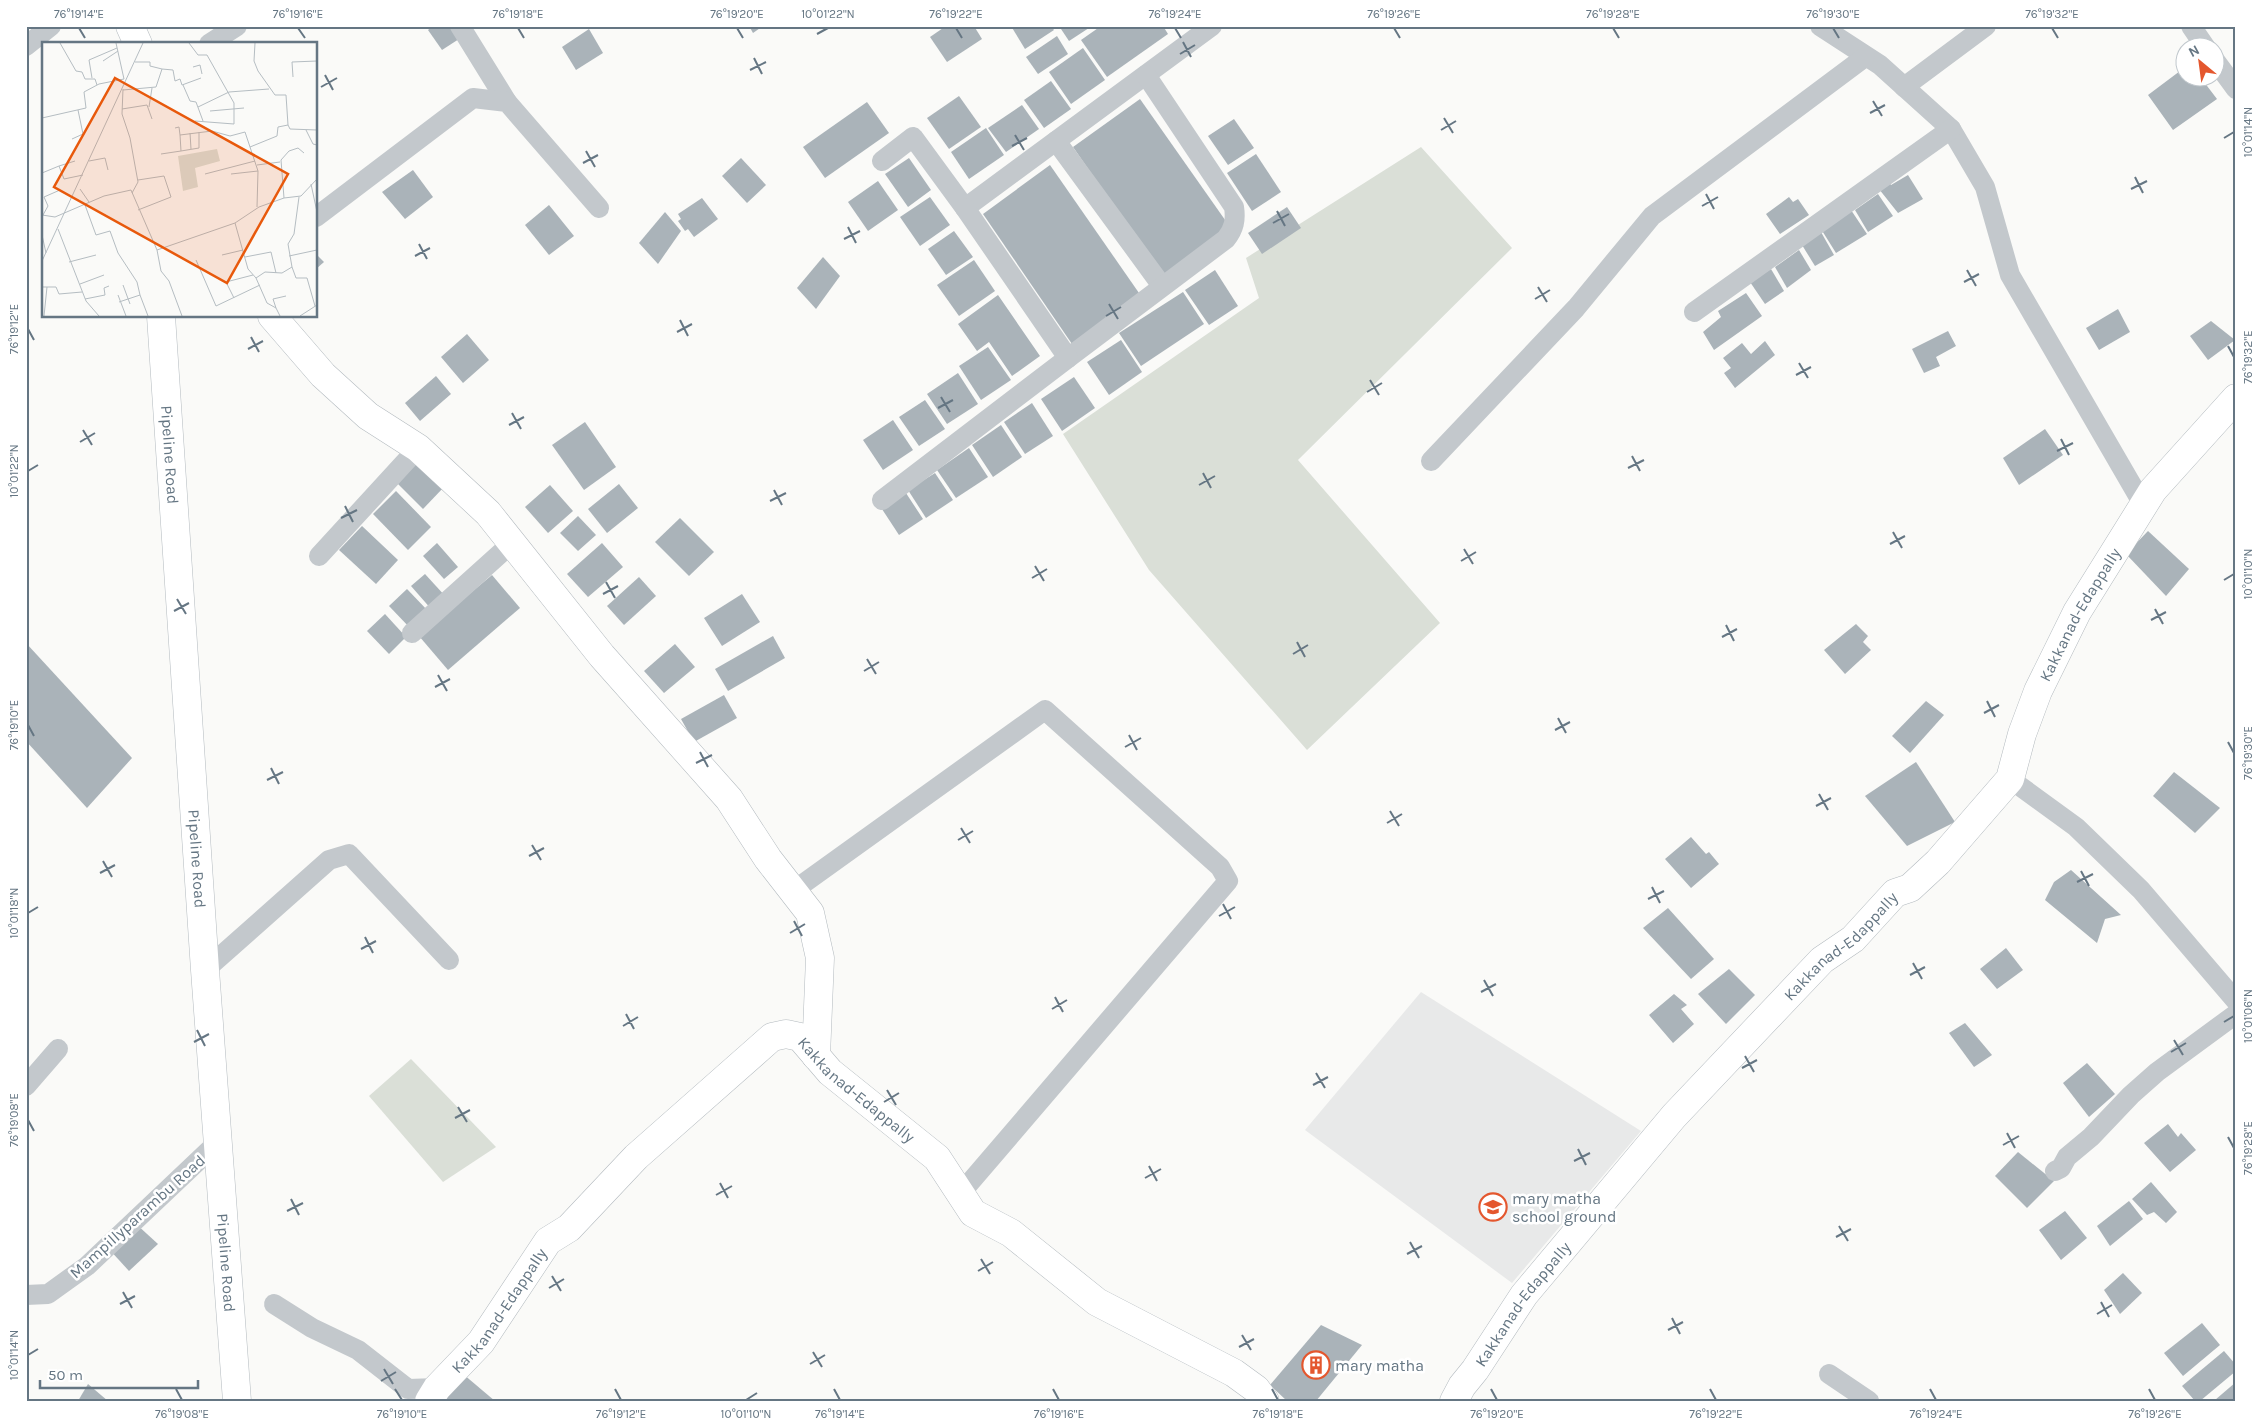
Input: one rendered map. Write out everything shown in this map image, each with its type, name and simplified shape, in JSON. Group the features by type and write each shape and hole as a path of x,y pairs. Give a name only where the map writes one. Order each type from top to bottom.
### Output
{"street":[{"path":"26,46 51,26"},
{"path":"130,26 137,42"},
{"path":"212,42 237,26"},
{"path":"460,26 506,102 599,208"},
{"path":"965,208 1212,26"},
{"path":"1820,26 1880,65 1951,129 1985,187 2010,275 2144,506"},
{"path":"1904,87 1986,26"},
{"path":"2191,26 2199,38"},
{"path":"1431,462 1576,308 1652,216 1865,57"},
{"path":"2224,73 2236,89"},
{"path":"882,500 1226,239 1232,231 1235,217 1234,207 1146,75"},
{"path":"318,215 473,98 506,102"},
{"path":"1694,312 1951,129"},
{"path":"882,161 913,137 965,208 1068,358"},
{"path":"1056,141 1162,286"},
{"name":"Pipeline Road","path":"161,318 205,970 237,1401"},
{"path":"274,318 323,375 368,416 418,448 488,513 602,656 728,799 768,859 810,913 820,958 816,1056"},
{"name":"Kakkanad-Edappally","path":"1454,1401 1462,1386 1475,1370 1524,1295 1674,1116 1822,960 1853,939 1895,893 1910,888 1938,862 2010,779 2022,734 2038,691 2077,612 2153,490 2236,398"},
{"path":"319,556 418,448"},
{"path":"412,633 512,543"},
{"path":"793,891 1044,710 1220,867 1224,874 1228,882 960,1194"},
{"path":"2010,779 2076,827 2142,890 2236,1001"},
{"path":"205,970 330,860 349,854 449,960"},
{"path":"2055,1171 2061,1168 2067,1157 2091,1137 2144,1084 2236,1014"},
{"name":"Kakkanad-Edappally","path":"433,1395 481,1342 548,1241 569,1228 636,1157 772,1037 786,1034 800,1037 830,1072 937,1158 973,1213 1011,1233 1097,1302 1234,1373 1256,1389 1265,1401"},
{"path":"26,1086 58,1049"},
{"name":"Mampillyparambu Road","path":"26,1295 48,1294 87,1266 219,1141"},
{"path":"274,1304 312,1328 358,1350 408,1388 433,1395"},
{"path":"1829,1374 1869,1401"}],"shaded area":[{"path":"1421,147 1512,248 1298,460 1440,623 1307,750 1149,570 1063,434 1259,298 1246,258"},
{"name":"mary matha school ground","path":"1421,992 1641,1131 1512,1283 1305,1130"},
{"path":"411,1059 496,1147 443,1182 369,1096"}],"building":[{"path":"433,26 451,26 459,39 442,50 428,30"},
{"path":"749,26 763,26 753,33"},
{"path":"946,26 974,26 982,39 947,62 930,37"},
{"path":"1011,26 1051,26 1054,30 1025,49"},
{"path":"1059,26 1092,26 1069,41"},
{"path":"1101,26 1163,26 1168,34 1107,77 1081,40"},
{"path":"589,29 603,53 576,70 562,47"},
{"path":"1057,36 1068,54 1038,74 1026,57"},
{"path":"1083,48 1105,80 1071,104 1049,72"},
{"path":"2174,76 2174,88 2209,88 2217,99 2173,130 2148,95"},
{"path":"1051,81 1071,109 1044,128 1024,100"},
{"path":"959,96 981,127 949,149 927,118"},
{"path":"1140,99 1230,227 1163,278 1073,147"},
{"path":"867,102 889,133 825,178 803,147"},
{"path":"1022,105 1039,129 1006,152 988,128"},
{"path":"1234,119 1254,148 1228,165 1208,136"},
{"path":"986,128 1004,155 969,179 951,152"},
{"path":"1256,154 1281,192 1252,211 1227,173"},
{"path":"741,158 766,185 747,203 722,176"},
{"path":"909,158 931,190 908,207 885,174"},
{"path":"1050,165 1139,293 1072,344 983,214"},
{"path":"413,170 433,197 405,219 382,192"},
{"path":"1908,175 1923,199 1898,213 1879,189 1889,182 1891,185"},
{"path":"878,181 898,210 868,231 848,202"},
{"path":"1878,194 1893,216 1868,232 1855,210"},
{"path":"930,197 950,225 920,246 900,217"},
{"path":"1789,197 1793,202 1798,199 1809,215 1780,234 1766,214"},
{"path":"702,198 718,219 694,237 688,229 685,231 678,221 681,219 678,214"},
{"path":"549,205 574,236 549,255 525,225"},
{"path":"1287,207 1301,228 1262,254 1248,233"},
{"path":"1851,210 1867,234 1836,253 1821,229"},
{"path":"665,212 681,231 658,264 639,243"},
{"path":"954,231 973,257 946,275 928,249"},
{"path":"1821,232 1834,255 1815,266 1802,245"},
{"path":"1799,250 1811,270 1787,288 1775,267"},
{"path":"318,256 324,262 318,267"},
{"path":"823,257 840,276 816,309 797,288"},
{"path":"974,260 995,291 959,316 937,285"},
{"path":"1771,269 1784,291 1765,304 1750,282"},
{"path":"1215,270 1238,306 1209,325 1185,290"},
{"path":"1183,292 1204,324 1141,366 1119,333"},
{"path":"1746,293 1762,316 1714,350 1703,332 1721,317 1718,311"},
{"path":"998,295 1040,356 1012,376 989,342 977,351 958,324"},
{"path":"2118,309 2130,332 2099,350 2086,328"},
{"path":"2211,321 2235,340 2208,360 2190,336"},
{"path":"1948,331 1956,346 1936,357 1940,366 1924,373 1912,349"},
{"path":"467,334 489,360 463,383 441,357"},
{"path":"1121,340 1142,372 1109,395 1087,362"},
{"path":"1765,341 1775,355 1735,388 1724,373 1731,368 1723,358 1742,343 1751,354"},
{"path":"988,347 1011,380 981,400 959,366"},
{"path":"958,373 978,404 947,424 927,394"},
{"path":"436,376 451,394 420,421 405,403"},
{"path":"1074,377 1095,408 1062,431 1041,399"},
{"path":"925,400 945,429 919,446 899,417"},
{"path":"1032,403 1053,436 1025,454 1004,422"},
{"path":"893,420 913,450 883,470 863,440"},
{"path":"585,422 616,467 584,490 552,445"},
{"path":"1001,425 1022,457 993,477 972,445"},
{"path":"2045,429 2063,455 2019,485 2003,458"},
{"path":"969,448 988,477 956,498 937,470"},
{"path":"416,459 444,487 423,509 395,481"},
{"path":"935,473 953,500 926,518 908,490"},
{"path":"619,484 638,508 607,533 588,509"},
{"path":"550,485 573,511 548,533 525,507"},
{"path":"904,490 923,519 899,535 880,506"},
{"path":"396,491 431,527 408,550 373,514"},
{"path":"578,516 596,535 578,551 560,533"},
{"path":"680,518 714,552 689,576 655,542"},
{"path":"362,526 398,560 376,584 339,550"},
{"path":"2148,531 2189,569 2166,596 2126,554"},
{"path":"437,543 458,567 444,579 423,556"},
{"path":"602,543 623,567 588,597 567,574"},
{"path":"425,574 446,597 432,610 411,586"},
{"path":"492,575 520,608 448,670 419,636"},
{"path":"639,577 656,596 624,625 607,606"},
{"path":"407,589 429,612 411,629 389,606"},
{"path":"742,594 760,622 722,646 704,618"},
{"path":"385,614 406,637 389,654 367,631"},
{"path":"1856,624 1868,636 1863,642 1871,650 1845,674 1824,650"},
{"path":"773,636 785,658 728,691 715,669"},
{"path":"26,643 132,758 87,808 26,741"},
{"path":"675,644 695,667 664,693 644,671"},
{"path":"724,695 737,718 694,742 681,719"},
{"path":"1926,701 1944,715 1910,753 1892,736"},
{"path":"1916,762 1955,822 1907,846 1865,796"},
{"path":"2174,772 2220,808 2195,833 2153,796"},
{"path":"1691,837 1706,854 1709,852 1719,864 1691,888 1665,859"},
{"path":"2071,870 2121,915 2105,919 2097,943 2045,900 2054,882"},
{"path":"1668,908 1714,959 1691,979 1643,928"},
{"path":"2006,948 2023,970 1997,989 1980,969"},
{"path":"1729,969 1755,995 1726,1024 1698,994"},
{"path":"1674,994 1687,1005 1681,1009 1694,1024 1673,1043 1649,1015"},
{"path":"1965,1023 1992,1055 1974,1067 1949,1033"},
{"path":"2087,1063 2115,1094 2089,1117 2063,1083"},
{"path":"2168,1124 2178,1137 2181,1133 2196,1150 2170,1172 2144,1143"},
{"path":"2018,1152 2054,1181 2027,1208 1995,1176"},
{"path":"2151,1182 2177,1212 2166,1223 2154,1212 2147,1215 2132,1199"},
{"path":"2129,1201 2143,1219 2110,1246 2097,1226"},
{"path":"2065,1211 2087,1238 2061,1260 2039,1230"},
{"path":"135,1223 158,1244 129,1271 108,1248"},
{"path":"2123,1273 2142,1293 2120,1314 2104,1290"},
{"path":"2202,1323 2220,1345 2183,1376 2164,1353"},
{"name":"mary matha","path":"1321,1325 1362,1345 1316,1401 1287,1401 1270,1385"},
{"path":"2224,1351 2236,1365 2236,1371 2200,1401 2195,1401 2182,1386"},
{"path":"463,1374 495,1401 441,1401"},
{"path":"2236,1382 2236,1401 2215,1400"},
{"path":"88,1384 108,1401 78,1401"}],"place":[{"name":"mary matha school ground","path":"1493,1207"},
{"name":"mary matha","path":"1316,1365"}]}
